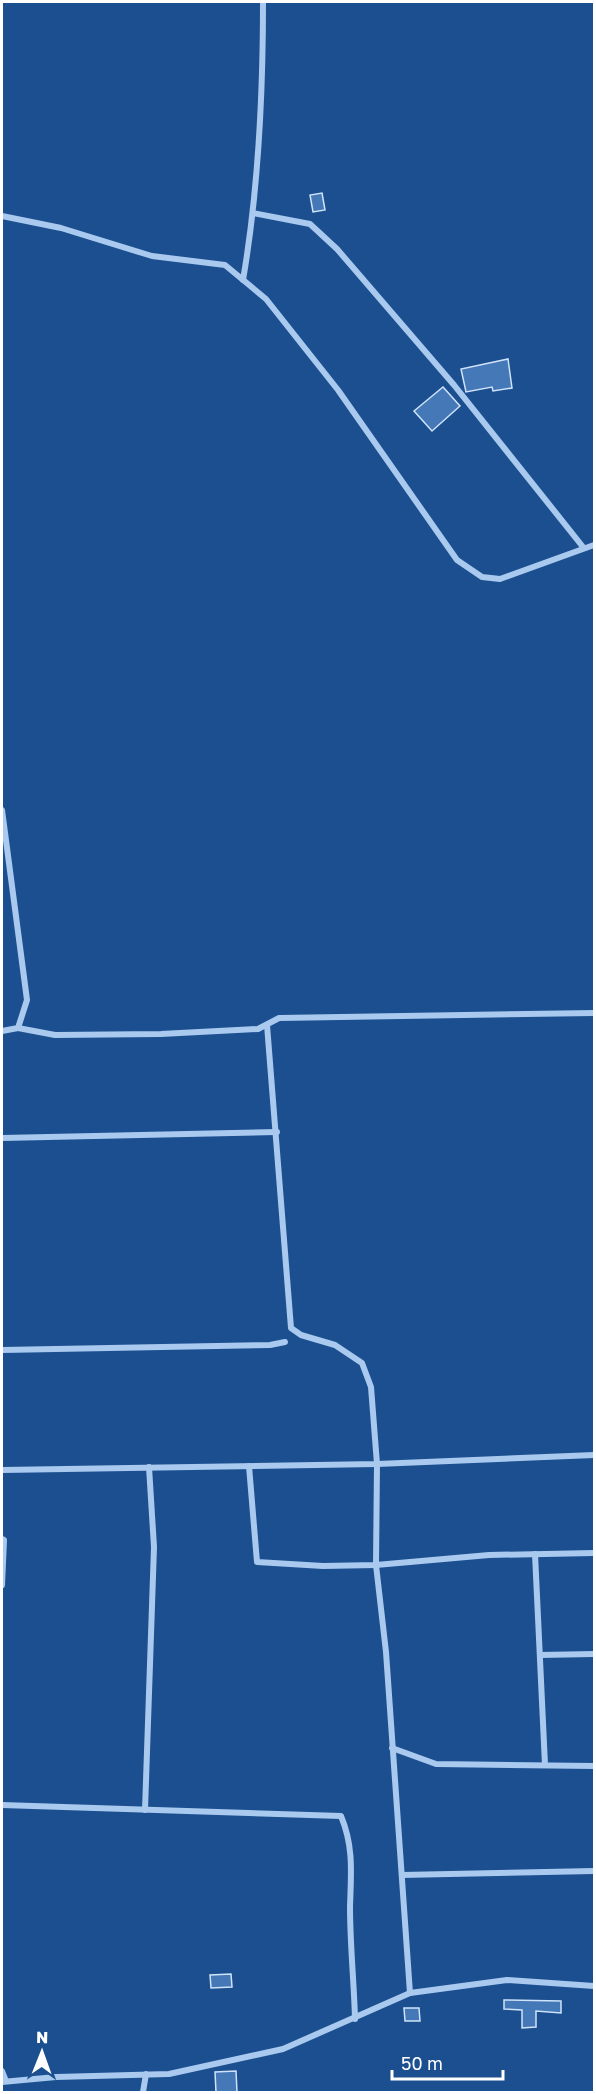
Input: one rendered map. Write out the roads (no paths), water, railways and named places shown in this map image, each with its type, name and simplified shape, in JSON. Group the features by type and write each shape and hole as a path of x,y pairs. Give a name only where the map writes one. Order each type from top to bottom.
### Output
{"street":[{"path":"243,280 253,213 263,114 263,2"},
{"path":"253,213 310,224 337,249 454,385 583,547"},
{"path":"2,216 61,228 152,256 225,265 266,299 338,390 457,561 482,577 500,579 542,565 583,547 594,545"},
{"path":"2,810 27,1000 18,1028"},
{"path":"2,1031 18,1028 55,1035 161,1034 258,1029 279,1018 594,1014"},
{"path":"267,1025 291,1328 301,1335 335,1345 362,1363 371,1387 377,1464 376,1565 386,1652 410,1993"},
{"path":"2,1138 277,1132"},
{"path":"2,1350 270,1346 285,1342"},
{"path":"2,1470 377,1464 594,1455"},
{"path":"249,1466 257,1562 323,1566 376,1565 489,1555 594,1553"},
{"path":"145,1810 154,1547 149,1467"},
{"path":"2,1539 4,1540 2,1585"},
{"path":"535,1554 545,1765"},
{"path":"540,1655 594,1654"},
{"path":"392,1749 436,1764 594,1766"},
{"path":"2,1805 341,1816 348,1833 353,1863 350,1908 355,2019"},
{"path":"402,1875 594,1871"},
{"path":"2,2071 4,2082 56,2077 169,2074 283,2049 410,1993 507,1980 594,1986"},
{"path":"143,2092 146,2074"}]}
